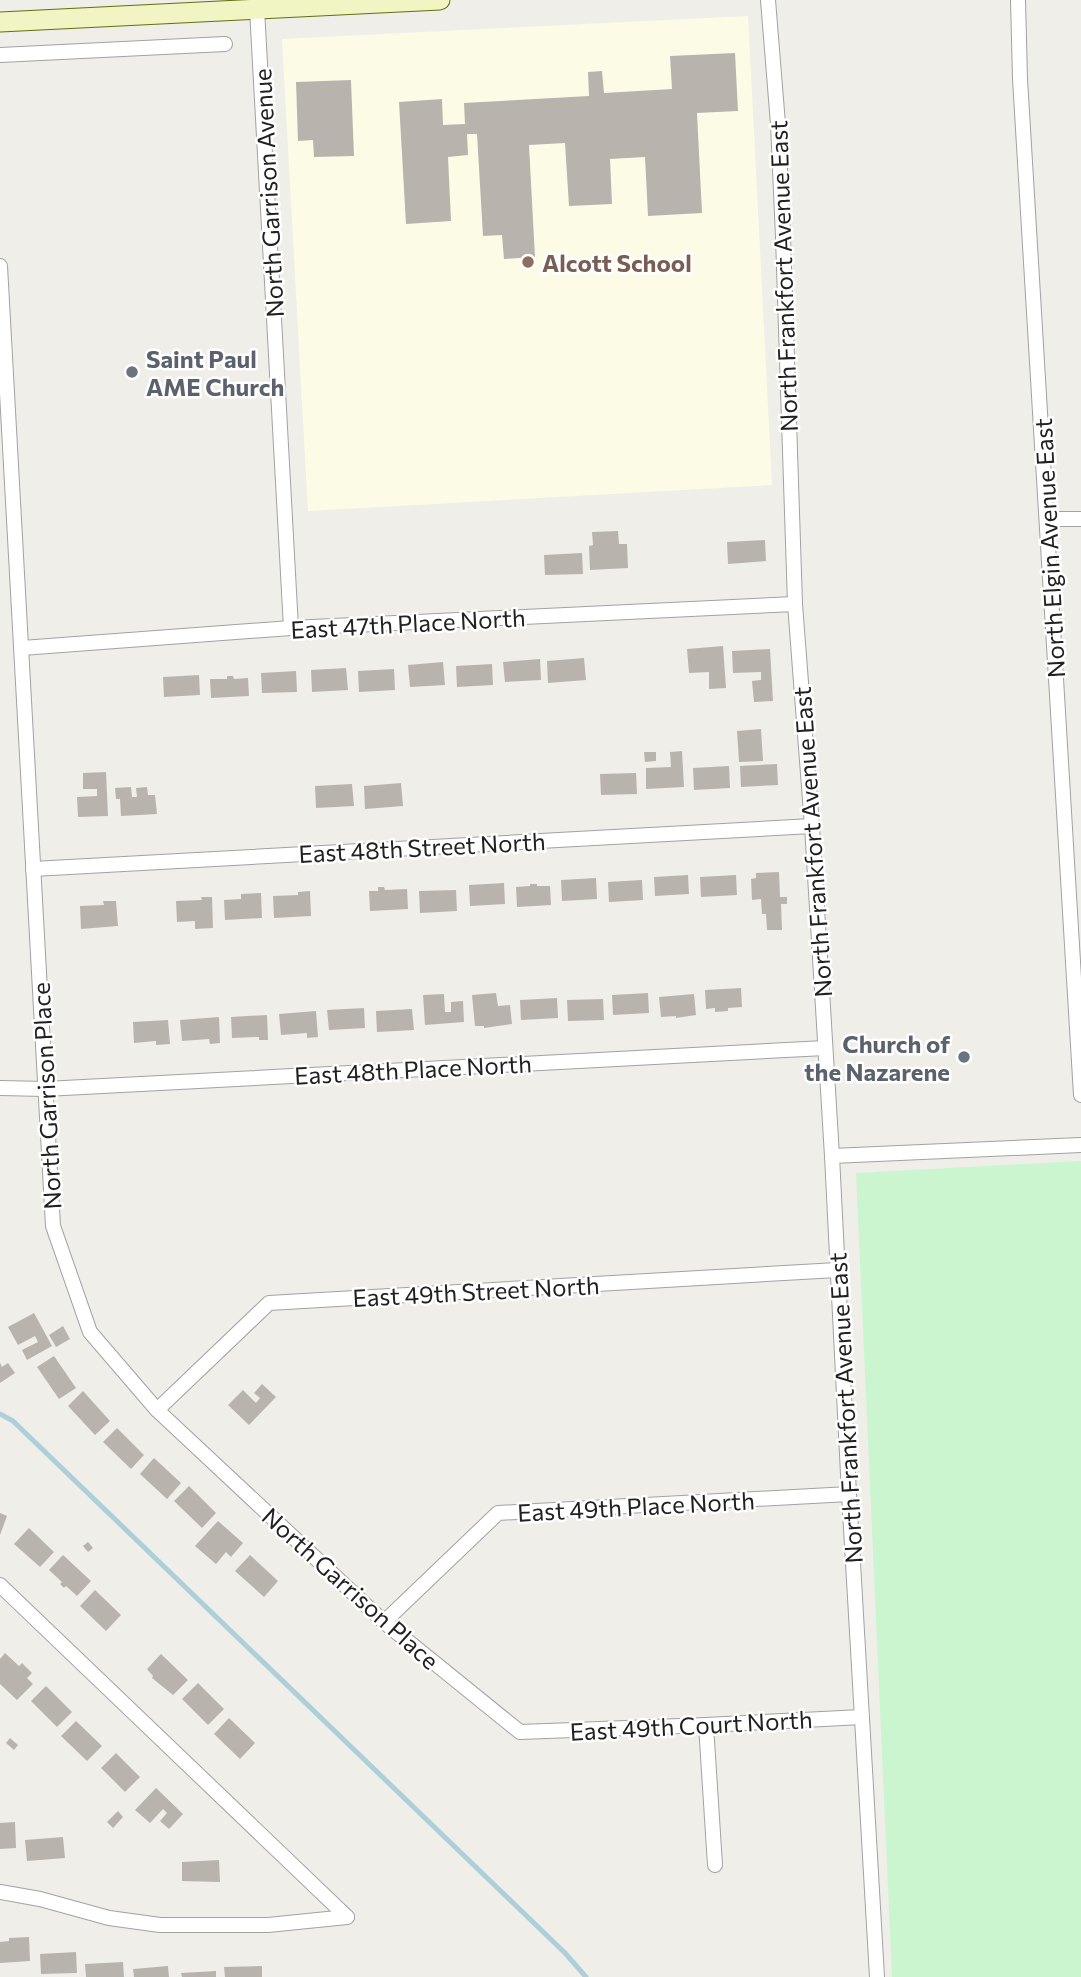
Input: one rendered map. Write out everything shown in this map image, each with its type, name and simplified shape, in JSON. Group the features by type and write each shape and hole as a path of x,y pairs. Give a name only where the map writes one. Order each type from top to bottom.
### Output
{"main road":[{"path":"0,22 440,0"}],"street":[{"name":"North Frankfort Avenue East","path":"768,0 780,161 795,604 812,826 832,1156 877,1977"},
{"name":"North Elgin Avenue East","path":"1018,0 1020,79 1081,1095"},
{"name":"North Garrison Avenue","path":"257,9 291,628"},
{"path":"0,55 225,44"},
{"name":"North Garrison Place","path":"0,267 54,1226 90,1332 157,1410 384,1622 520,1732"},
{"path":"1048,519 1081,519"},
{"name":"East 47th Place North","path":"22,648 291,628 795,604"},
{"name":"East 48th Street North","path":"33,869 812,826"},
{"name":"East 48th Place North","path":"0,1088 45,1089 825,1048"},
{"path":"832,1156 1081,1144"},
{"name":"East 49th Street North","path":"157,1410 269,1303 837,1270"},
{"name":"East 49th Place North","path":"384,1622 498,1513 849,1494"},
{"path":"0,1585 347,1917 268,1925 160,1925 109,1918 40,1899 0,1892"},
{"name":"East 49th Court North","path":"520,1732 706,1726 862,1717"},
{"path":"706,1726 715,1865"}],"shaded area":[{"name":"Alcott School","path":"748,16 772,485 308,511 282,39"}],"green space":[{"path":"1081,1161 1081,1977 892,1977 856,1173"}],"building":[{"path":"735,53 738,111 697,113 702,213 648,216 645,157 610,159 612,204 569,206 565,143 529,145 535,257 504,259 502,235 483,236 477,134 467,134 468,155 448,157 451,221 406,224 399,102 442,99 443,125 465,124 464,103 589,96 588,72 602,71 604,93 672,89 670,56"},
{"path":"351,80 354,156 314,157 313,140 298,141 296,82"},
{"path":"618,531 619,544 627,544 628,568 590,570 589,546 593,545 592,532"},
{"path":"765,540 766,561 728,564 727,542"},
{"path":"582,553 583,574 545,575 544,555"},
{"path":"723,646 726,688 709,689 709,672 689,673 687,649"},
{"path":"770,649 773,701 754,702 752,681 761,680 761,672 733,673 732,651"},
{"path":"584,658 586,680 548,683 547,661"},
{"path":"540,659 541,680 505,682 503,662"},
{"path":"443,662 445,685 410,687 408,665"},
{"path":"492,664 493,685 457,687 456,666"},
{"path":"346,668 348,690 312,692 311,670"},
{"path":"394,669 395,690 359,692 358,671"},
{"path":"296,671 297,692 262,693 261,673"},
{"path":"199,675 200,695 164,697 163,677"},
{"path":"227,676 233,676 234,679 248,678 249,696 211,698 210,679 227,679"},
{"path":"761,729 763,761 739,762 737,731"},
{"path":"682,751 684,787 646,789 646,768 671,767 670,752"},
{"path":"644,752 656,752 656,761 645,762"},
{"path":"777,764 778,785 741,787 740,766"},
{"path":"729,766 730,788 694,790 693,768"},
{"path":"106,772 108,816 78,817 77,797 97,796 97,789 83,789 83,773"},
{"path":"636,773 637,794 601,795 600,774"},
{"path":"401,783 403,806 365,809 364,786"},
{"path":"352,784 354,806 316,808 315,786"},
{"path":"131,787 132,797 137,797 136,788 147,787 148,795 155,795 157,814 121,816 120,799 116,799 115,788"},
{"path":"779,872 780,897 787,897 787,904 781,904 782,930 767,930 761,899 752,900 751,879 756,878 756,873"},
{"path":"688,875 689,894 655,896 654,877"},
{"path":"736,875 737,895 701,897 700,877"},
{"path":"596,878 597,899 562,901 561,880"},
{"path":"642,880 643,900 609,902 608,882"},
{"path":"504,883 505,904 470,906 469,885"},
{"path":"530,884 550,886 551,905 517,907 516,887"},
{"path":"378,887 384,887 385,890 407,889 408,909 370,911 369,891 378,891"},
{"path":"456,890 457,911 420,913 419,891"},
{"path":"310,891 311,916 274,918 273,896 298,895 298,892"},
{"path":"261,893 262,918 225,920 224,900 241,899 241,894"},
{"path":"201,897 212,897 213,928 195,929 195,921 177,922 176,901 202,900"},
{"path":"103,901 116,901 118,926 81,929 80,906 104,905"},
{"path":"741,988 742,1007 715,1012 715,1008 706,1009 705,990"},
{"path":"496,993 498,1006 510,1005 512,1024 484,1028 475,1026 472,995"},
{"path":"648,993 649,1013 613,1015 612,995"},
{"path":"444,994 445,1012 451,1012 451,1002 463,1001 464,1022 425,1025 423,995"},
{"path":"694,994 696,1015 661,1017 659,997"},
{"path":"557,998 558,1018 521,1020 520,1000"},
{"path":"603,999 604,1020 568,1021 567,1000"},
{"path":"364,1008 365,1028 329,1030 327,1010"},
{"path":"412,1009 414,1030 377,1032 376,1011"},
{"path":"316,1011 318,1037 307,1038 307,1033 281,1035 279,1014"},
{"path":"267,1015 268,1040 259,1040 259,1037 232,1038 231,1017"},
{"path":"219,1017 220,1043 210,1044 209,1039 182,1041 180,1020"},
{"path":"168,1020 170,1044 156,1045 156,1041 134,1043 133,1022"},
{"path":"34,1313 52,1346 27,1360 22,1350 38,1342 35,1336 18,1345 8,1327"},
{"path":"63,1326 70,1339 56,1347 49,1335"},
{"path":"54,1356 76,1388 59,1399 37,1367"},
{"path":"0,1363 2,1367 8,1363 15,1373 0,1383"},
{"path":"262,1384 276,1397 249,1425 228,1405 243,1390 256,1403 260,1398 254,1393"},
{"path":"83,1391 110,1421 95,1435 68,1406"},
{"path":"117,1428 144,1455 131,1469 103,1442"},
{"path":"154,1458 181,1483 167,1499 140,1474"},
{"path":"189,1486 216,1513 202,1528 174,1501"},
{"path":"0,1513 7,1516 0,1535"},
{"path":"218,1521 243,1543 231,1557 226,1552 216,1564 195,1546"},
{"path":"29,1528 54,1552 40,1567 14,1544"},
{"path":"88,1542 93,1548 88,1552 83,1546"},
{"path":"63,1555 91,1581 77,1596 66,1586 64,1588 60,1584 62,1582 49,1570"},
{"path":"250,1555 278,1581 264,1597 235,1571"},
{"path":"95,1590 121,1615 106,1631 80,1606"},
{"path":"5,1653 19,1666 22,1663 32,1673 27,1678 33,1684 17,1700 0,1684 0,1659"},
{"path":"161,1654 188,1680 173,1695 152,1678 147,1669"},
{"path":"198,1683 224,1709 208,1725 182,1699"},
{"path":"46,1686 72,1712 57,1727 31,1701"},
{"path":"229,1718 255,1743 240,1759 214,1734"},
{"path":"76,1721 102,1746 87,1761 61,1736"},
{"path":"10,1738 18,1745 14,1750 6,1743"},
{"path":"116,1753 140,1777 125,1792 101,1768"},
{"path":"156,1788 183,1814 169,1829 160,1821 167,1813 163,1809 150,1823 135,1810"},
{"path":"118,1811 123,1817 113,1828 107,1822"},
{"path":"15,1822 16,1848 0,1849 0,1823"},
{"path":"63,1837 65,1858 27,1861 25,1840"},
{"path":"219,1860 220,1882 182,1881 182,1862"},
{"path":"29,1937 30,1961 0,1963 0,1942 9,1941 9,1938"},
{"path":"76,1952 77,1973 41,1974 40,1954"},
{"path":"123,1962 124,1977 86,1977 85,1964"},
{"path":"168,1966 169,1977 134,1977 133,1969"},
{"path":"262,1966 262,1977 225,1977 224,1967"},
{"path":"216,1971 216,1977 182,1977 181,1973"}],"waterway":[{"path":"0,1414 13,1421 565,1953 586,1977"}],"place":[{"name":"Alcott School","path":"528,262"},
{"name":"Saint Paul AME Church","path":"132,372"},
{"name":"Church of the Nazarene","path":"964,1057"}]}
